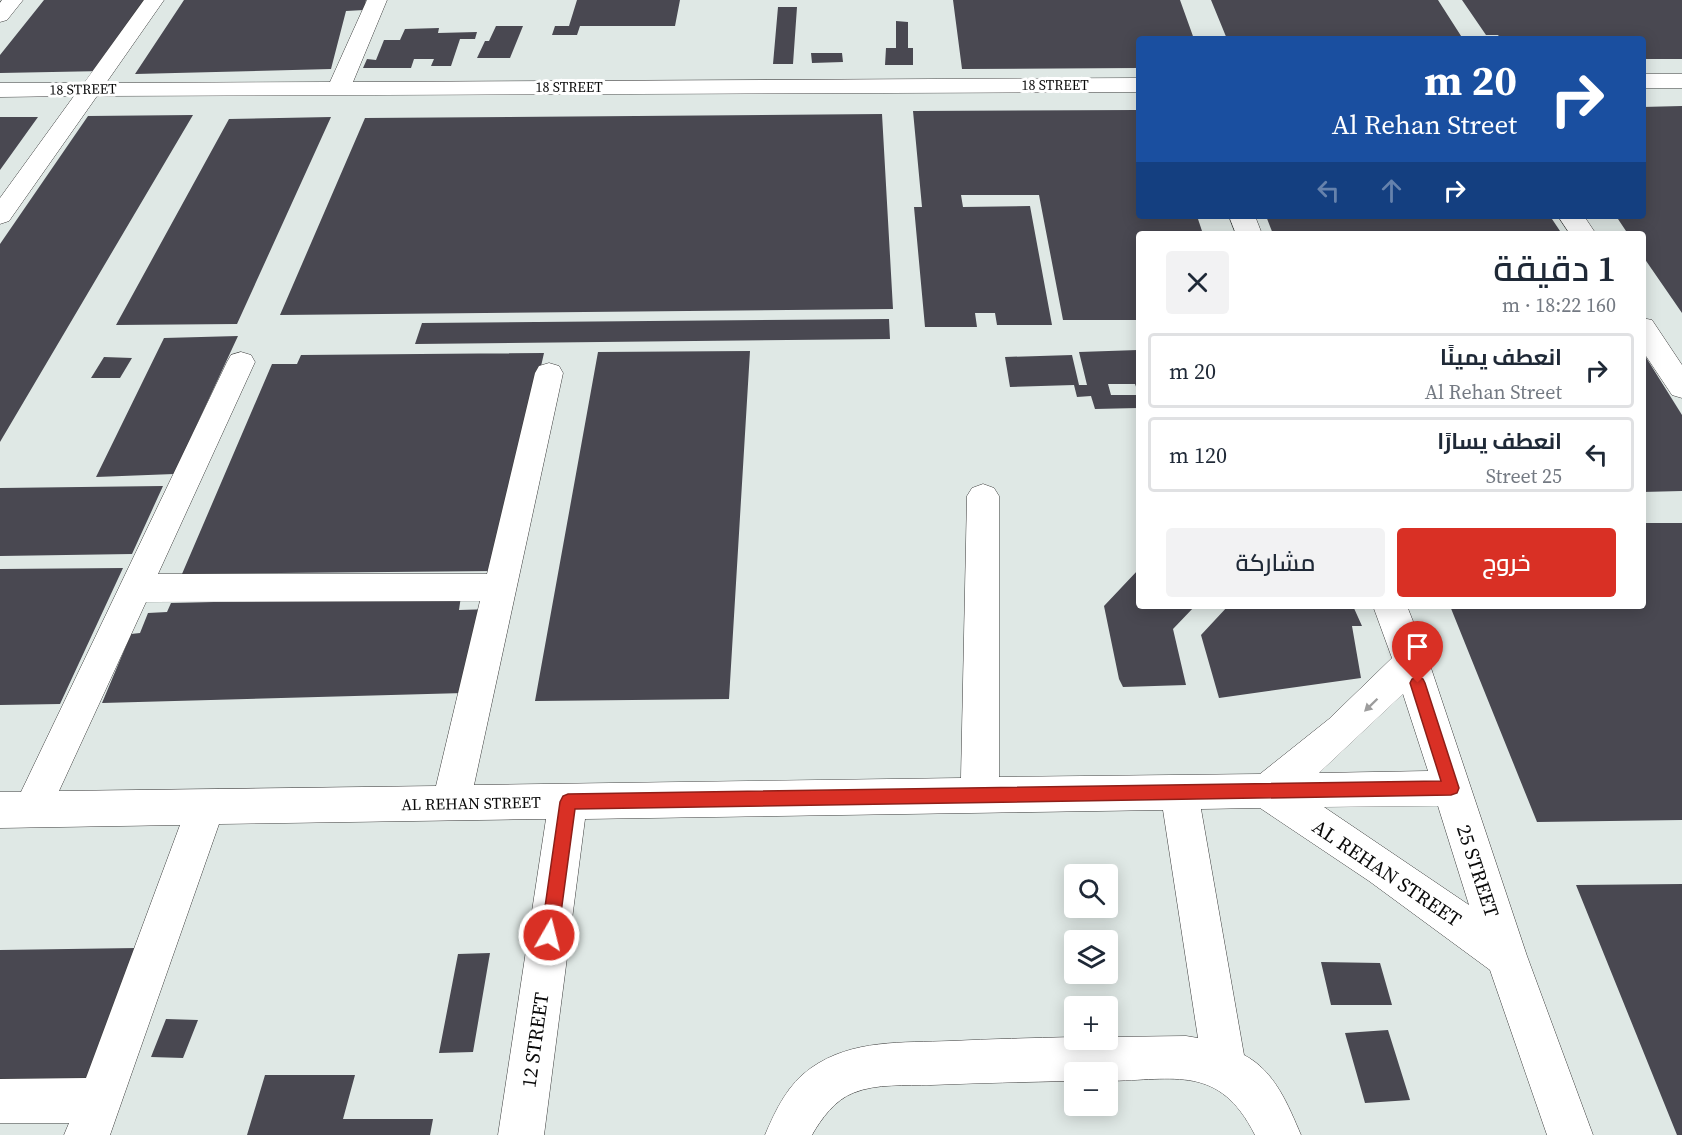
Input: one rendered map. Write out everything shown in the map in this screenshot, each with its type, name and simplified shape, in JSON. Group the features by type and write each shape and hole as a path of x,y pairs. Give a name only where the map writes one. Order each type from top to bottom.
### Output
{"street":[{"path":"0,16 13,0"},
{"path":"0,216 154,0"},
{"path":"339,88 377,0"},
{"path":"1646,81 1682,81"},
{"name":"18 STREET","path":"0,90 1136,85"},
{"path":"0,179 63,89"},
{"path":"1646,333 1682,388"},
{"path":"16,809 135,588 241,362"},
{"path":"451,803 549,373"},
{"path":"980,795 982,496"},
{"path":"135,588 500,587"},
{"name":"25 STREET","path":"1391,609 1411,662 1506,956 1570,1135"},
{"path":"1266,791 1308,761 1346,728 1411,662"},
{"name":"AL REHAN STREET","path":"16,809 1451,788"},
{"name":"AL REHAN STREET","path":"1266,791 1400,880 1506,956"},
{"path":"1179,792 1224,1067"},
{"name":"12 STREET","path":"521,1135 568,802"},
{"path":"0,1101 93,1118 206,807"},
{"path":"788,1135 792,1124 811,1096 836,1077 866,1067 1016,1060 1186,1058 1205,1060 1224,1067 1242,1079 1258,1094 1270,1114 1278,1135"}],"shaded area":[{"path":"0,0 1682,0 1682,1135 0,1135"}],"building":[{"path":"44,0 153,0 104,71 0,73 0,55"},
{"path":"184,0 366,0 364,10 346,11 331,69 135,74"},
{"path":"577,0 680,0 675,26 580,26 577,35 552,35 555,26 569,26"},
{"path":"953,0 1180,0 1193,36 1136,36 1136,68 962,69"},
{"path":"1211,0 1438,0 1461,36 1226,36"},
{"path":"1462,0 1682,0 1682,59 1646,59 1646,36 1486,35"},
{"path":"778,7 797,7 793,64 773,64"},
{"path":"896,21 908,22 908,48 913,48 913,65 885,65 886,48 896,48"},
{"path":"496,26 523,26 510,58 477,58 485,41 489,41"},
{"path":"439,28 438,33 477,32 475,39 460,39 451,66 431,66 434,59 414,59 411,68 363,68 367,59 376,60 384,40 400,40 405,29"},
{"path":"811,53 842,53 843,62 812,63"},
{"path":"1682,106 1682,313 1646,261 1646,231 1626,231 1618,219 1646,219 1646,107"},
{"path":"1136,110 1136,219 1198,219 1202,231 1136,231 1136,320 1063,320 1039,195 961,195 963,207 1030,206 1052,325 997,325 995,313 975,313 977,327 925,327 914,207 922,207 913,111"},
{"path":"882,114 893,309 280,315 365,118"},
{"path":"193,115 0,442 0,244 88,116"},
{"path":"0,117 38,117 0,170"},
{"path":"331,117 237,324 116,325 229,119"},
{"path":"1267,219 1552,219 1560,231 1272,231"},
{"path":"889,319 890,339 415,344 422,323"},
{"path":"238,336 174,474 96,477 164,338"},
{"path":"1136,350 1136,387 1135,384 1108,384 1111,395 1136,395 1136,408 1095,409 1091,396 1077,397 1074,385 1010,387 1005,357 1072,355 1079,385 1087,385 1079,352"},
{"path":"750,351 729,699 535,701 598,352"},
{"path":"544,353 495,571 182,574 272,364 297,364 301,355"},
{"path":"104,357 132,358 120,378 91,378"},
{"path":"1646,357 1682,415 1682,491 1646,492"},
{"path":"163,486 132,554 0,556 0,488"},
{"path":"1646,523 1682,523 1682,820 1537,822 1451,609 1646,609"},
{"path":"123,568 60,704 0,705 0,569"},
{"path":"1136,572 1136,609 1192,609 1173,629 1186,685 1123,687 1119,679 1104,606"},
{"path":"461,596 459,610 493,609 464,693 102,703 131,634 140,633 148,613 167,612 171,603"},
{"path":"1225,609 1354,609 1362,626 1352,626 1361,678 1219,698 1201,635"},
{"path":"1682,884 1682,1135 1677,1135 1576,885"},
{"path":"137,948 87,1081 0,1081 0,950"},
{"path":"490,953 473,1052 439,1053 458,954"},
{"path":"1321,962 1380,963 1392,1005 1331,1005"},
{"path":"166,1019 198,1020 183,1058 151,1057"},
{"path":"1388,1030 1410,1100 1365,1103 1345,1033"},
{"path":"265,1075 355,1075 343,1119 433,1119 430,1135 247,1135"}],"route":[{"path":"549,935 568,802 1451,788 1418,683"}]}
